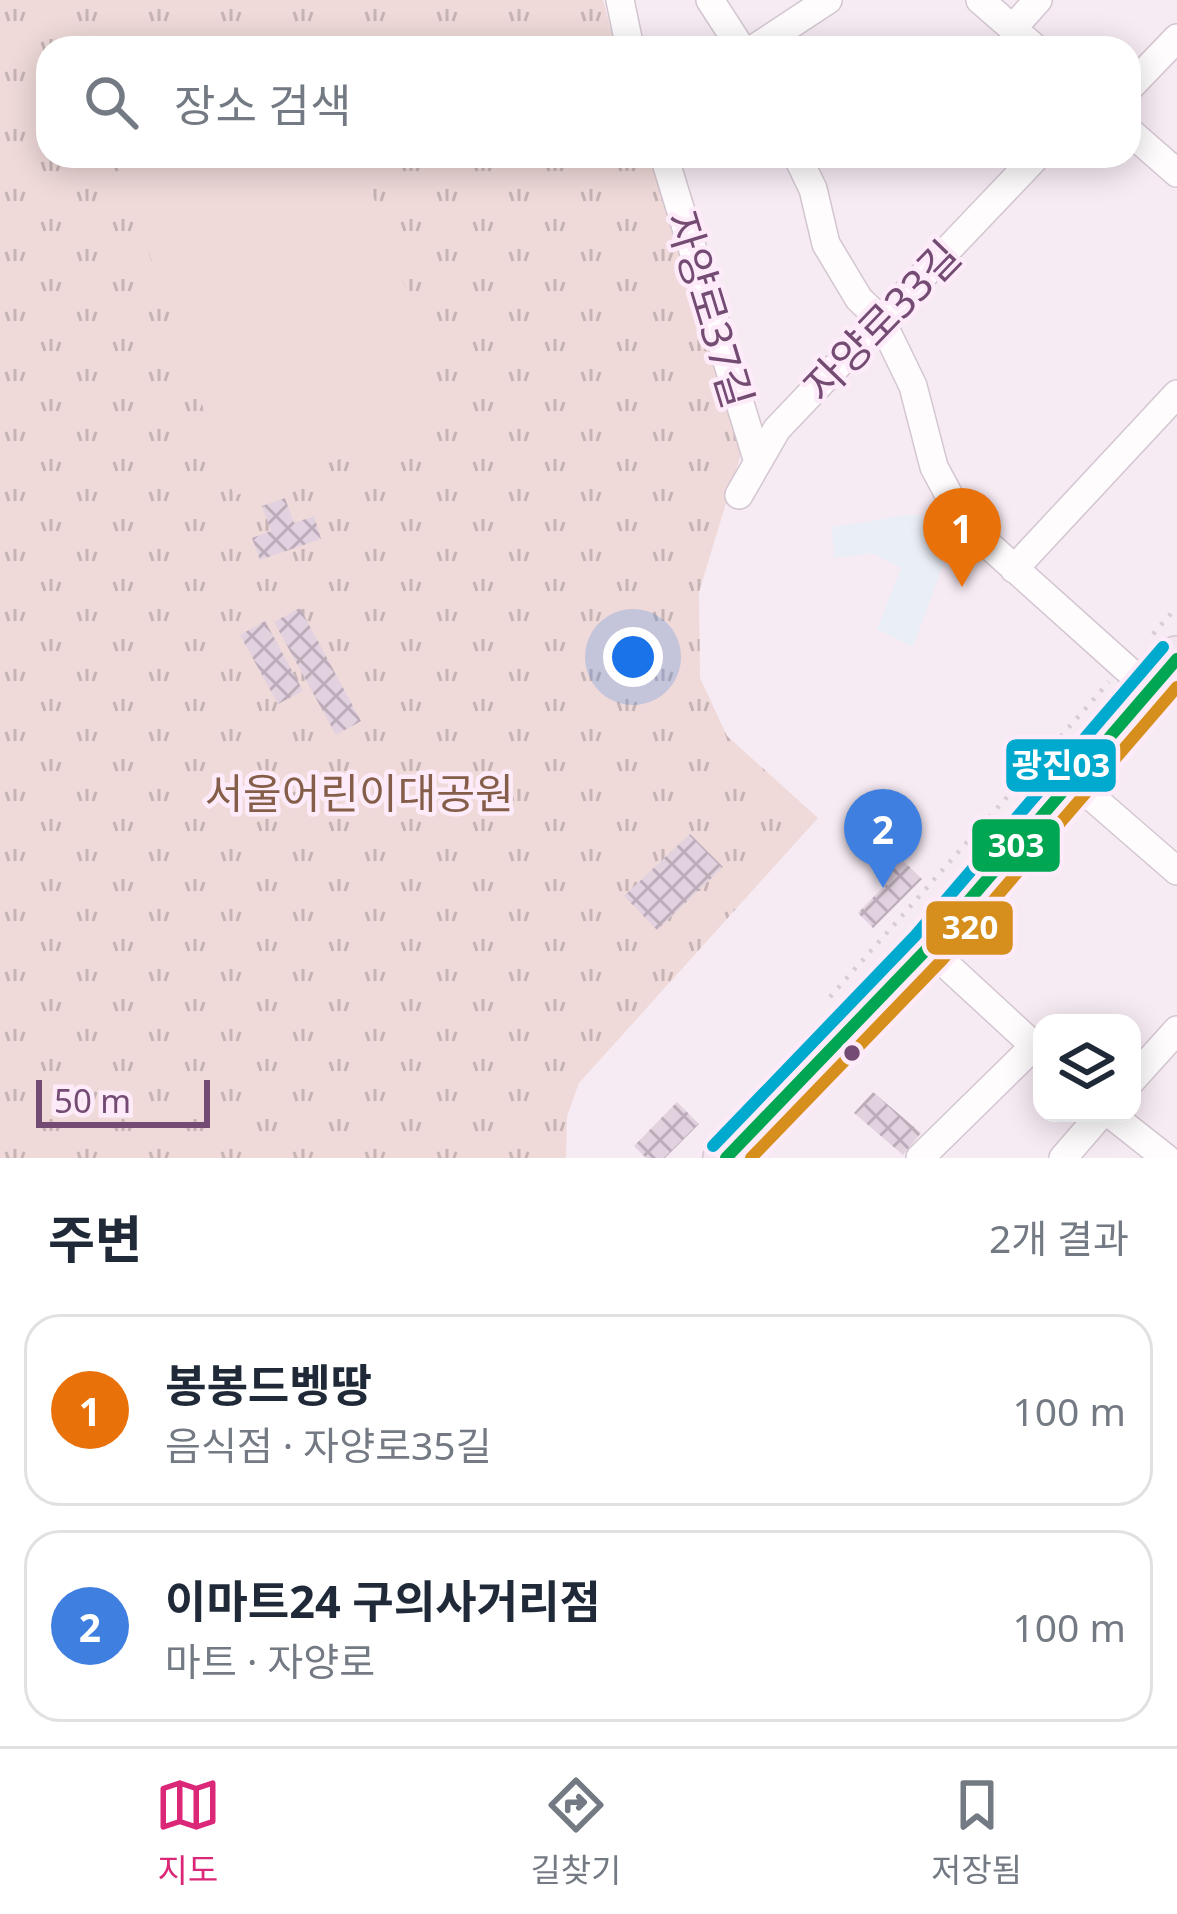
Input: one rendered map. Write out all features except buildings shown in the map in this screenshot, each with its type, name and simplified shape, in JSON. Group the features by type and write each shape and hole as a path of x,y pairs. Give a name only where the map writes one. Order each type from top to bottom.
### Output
{"main road":[{"path":"726,1158 928,948 1070,778 1150,671"}],"street":[{"path":"620,0 628,36"},
{"path":"710,0 733,36"},
{"path":"773,36 828,0"},
{"path":"980,0 1021,36"},
{"path":"1012,28 1038,0"},
{"path":"1141,76 1177,38"},
{"path":"1141,142 1177,173"},
{"name":"자양로37길","path":"668,168 758,462"},
{"path":"802,168 813,189 826,244 859,299 881,320 913,386 934,467 964,524 1014,569 1150,671"},
{"name":"자양로33길","path":"739,495 777,429 1026,168"},
{"path":"1014,569 1177,394"},
{"path":"1070,778 1177,872"},
{"path":"928,948 1033,1044"},
{"path":"1141,1070 1177,1030"},
{"path":"920,1158 1033,1054"},
{"path":"1063,1158 1097,1122"},
{"path":"1117,1122 1166,1158"}],"path":[{"path":"823,1006 1150,671 1177,607"}],"shaded area":[{"path":"915,514 956,529 913,647 877,629 901,568 872,553 834,558 832,527"}],"green space":[{"name":"서울어린이대공원","path":"0,0 603,0 613,36 36,36 36,168 653,168 741,454 699,592 700,678 727,736 818,818 579,1083 567,1116 566,1158 0,1158"},
{"path":"119,168 363,168 452,420 234,496"}],"transit line":[{"name":"광진03","path":"713,1146 915,936 1163,647"},
{"name":"303","path":"726,1158 928,948 1177,659"},
{"name":"320","path":"751,1158 942,960 1177,687"}],"place":[{"name":"봉봉드벵땅","path":"962,587"},
{"name":"이마트24 구의사거리점","path":"883,888"}]}
